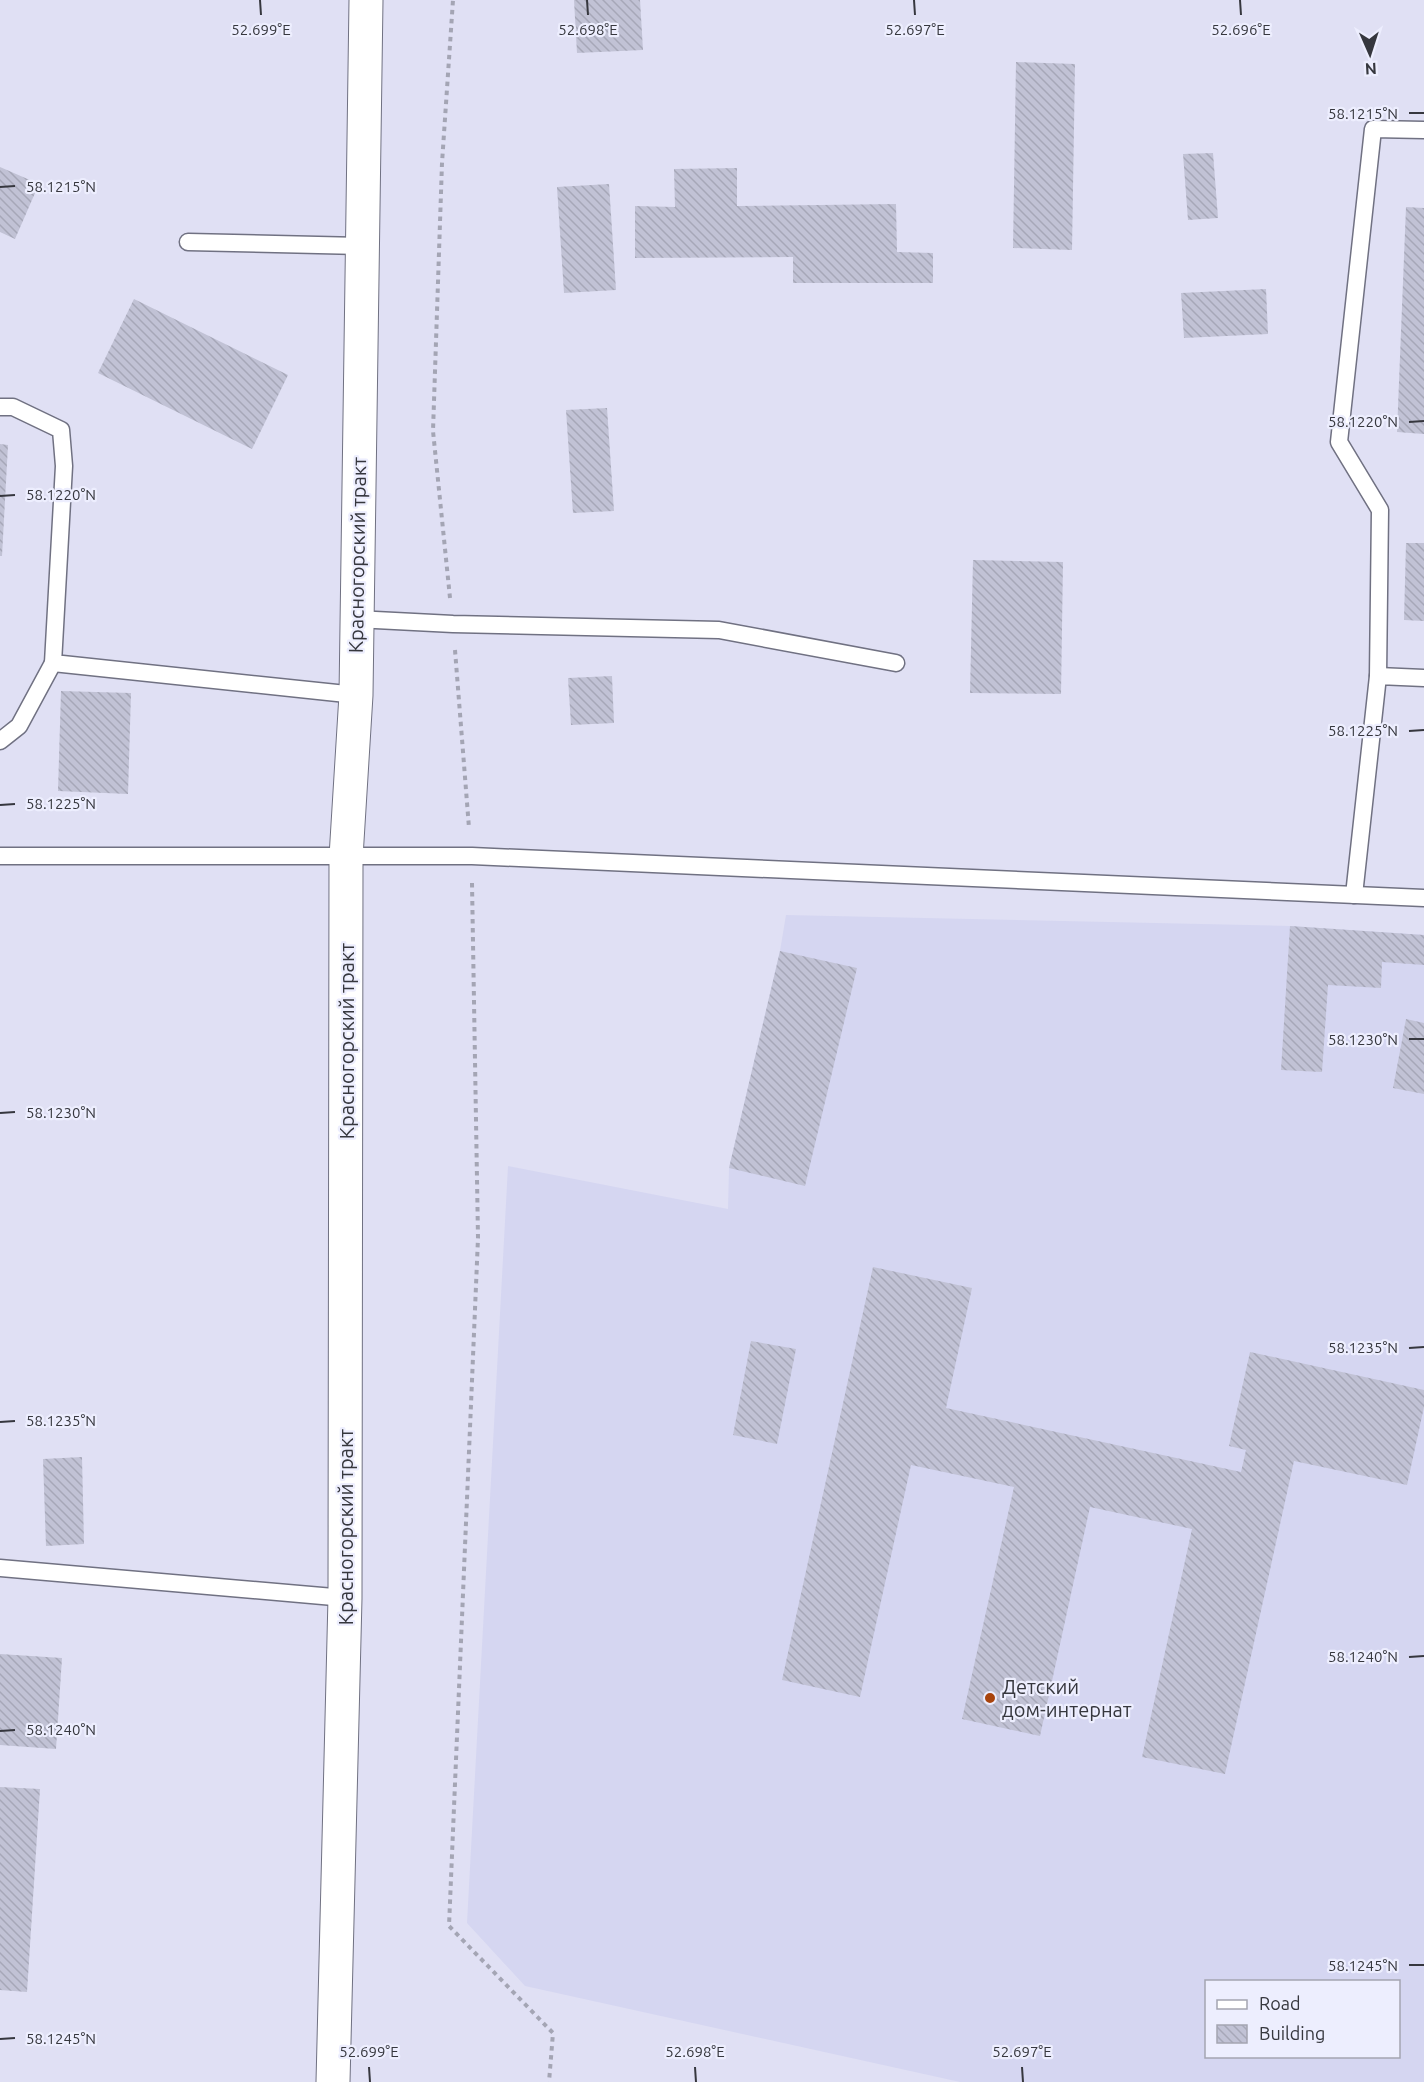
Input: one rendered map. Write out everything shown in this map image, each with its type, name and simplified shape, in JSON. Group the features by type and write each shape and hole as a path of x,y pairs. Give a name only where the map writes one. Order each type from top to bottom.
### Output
{"main road":[{"name":"Красногорский тракт","path":"333,2082 345,1598 346,857 356,694 366,0"}],"lane":[{"path":"1354,895 1378,676 1380,510 1339,442 1373,129 1424,130"},
{"path":"188,242 361,246"},
{"path":"0,407 13,408 61,430 64,466 53,663 19,726 0,741"},
{"path":"356,619 453,624 719,630 896,663"},
{"path":"53,663 356,694"},
{"path":"1378,676 1424,678"},
{"path":"0,856 472,856 1424,898"},
{"path":"0,1568 345,1598"}],"path":[{"path":"453,0 442,163 433,431 453,624 472,856 478,1238 449,1926 553,2033 549,2082"}],"shaded area":[{"path":"786,915 1290,926 1424,935 1424,2082 960,2082 525,1986 467,1923 508,1166 728,1209 729,1168 780,951"}],"building":[{"path":"574,0 640,0 643,50 577,53"},
{"path":"1016,62 1075,64 1072,250 1013,248"},
{"path":"1213,153 1218,218 1188,220 1183,154"},
{"path":"0,167 39,184 15,239 0,232"},
{"path":"737,168 737,206 896,204 897,252 933,253 933,283 793,283 793,257 635,258 635,206 675,207 674,169"},
{"path":"609,184 616,290 564,293 557,187"},
{"path":"1406,207 1424,208 1424,434 1397,432"},
{"path":"1266,289 1268,334 1184,338 1181,293"},
{"path":"134,299 288,375 252,449 98,373"},
{"path":"607,408 614,511 573,513 566,410"},
{"path":"0,444 8,445 2,556 0,556"},
{"path":"1406,543 1424,543 1424,621 1404,620"},
{"path":"973,560 1063,562 1061,694 970,693"},
{"path":"612,676 614,723 571,725 568,678"},
{"path":"61,691 131,693 128,794 58,791"},
{"path":"1290,926 1424,935 1424,965 1382,962 1381,988 1328,985 1322,1072 1281,1070"},
{"path":"780,951 857,968 805,1186 729,1168"},
{"path":"1406,1019 1424,1023 1424,1094 1393,1088"},
{"path":"873,1267 972,1288 946,1408 1241,1472 1246,1450 1229,1446 1250,1352 1424,1390 1424,1407 1407,1485 1294,1461 1225,1774 1142,1757 1192,1529 1090,1507 1040,1736 962,1719 1014,1487 911,1465 860,1697 782,1680"},
{"path":"751,1341 796,1349 777,1444 733,1435"},
{"path":"82,1457 84,1544 46,1546 43,1459"},
{"path":"0,1654 62,1658 56,1749 0,1745"},
{"path":"0,1787 40,1789 27,1992 0,1990"}],"place":[{"name":"Детский дом-интернат","path":"990,1698"}]}
